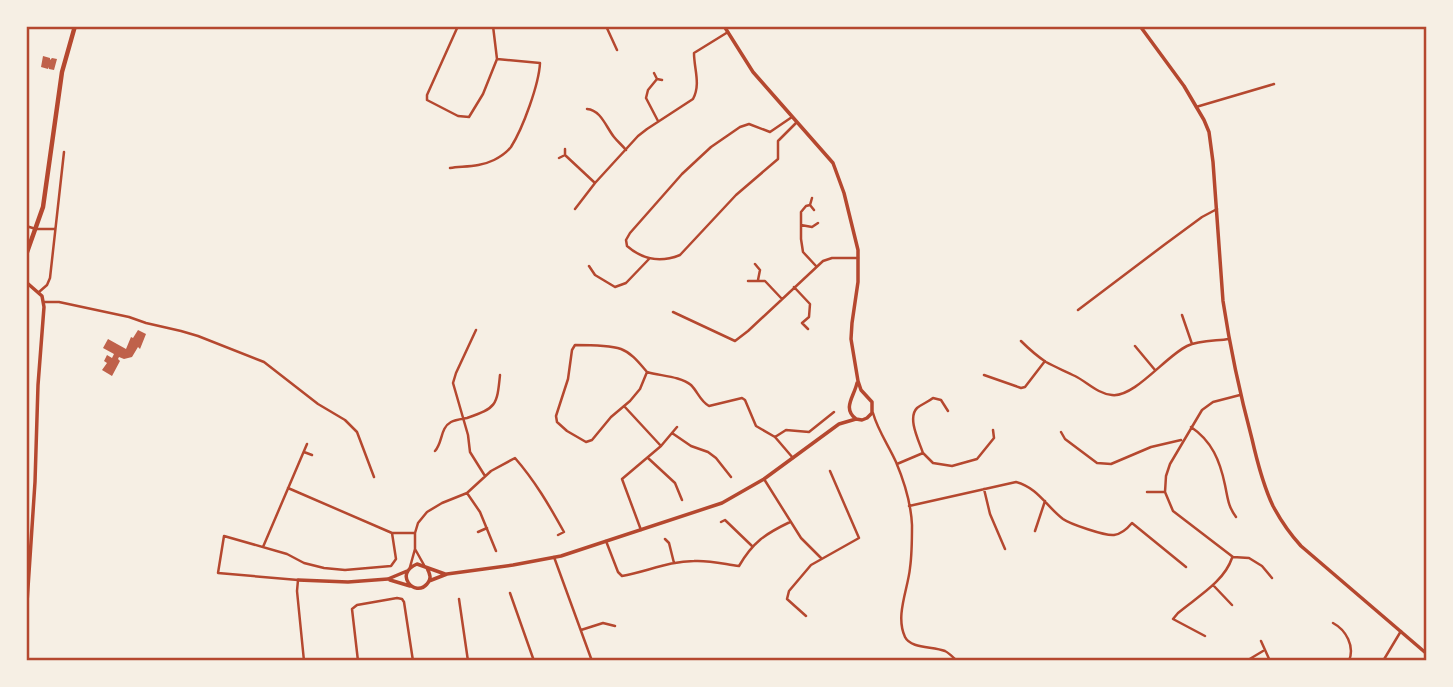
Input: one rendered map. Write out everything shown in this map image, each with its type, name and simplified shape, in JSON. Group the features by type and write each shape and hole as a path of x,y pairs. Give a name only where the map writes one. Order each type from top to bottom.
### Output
{"highway":[{"path":"26,255 43,207 62,72 75,26"}],"street":[{"path":"458,26 427,100 458,116 469,117 483,94 497,59 493,26"},
{"path":"606,26 617,50"},
{"path":"724,26 753,72 833,163 840,178 858,258 858,282 852,323 858,381 861,390 872,402 877,426 897,464 912,524 910,570 903,600 902,622 905,636 908,642 915,645 946,651 957,661"},
{"path":"1140,26 1184,86 1209,132 1223,301 1229,339 1240,395 1273,506 1301,546 1427,654"},
{"path":"575,209 638,136 693,99 698,80 694,53 728,32"},
{"path":"450,168 483,165 510,149 529,108 540,63 497,59"},
{"path":"654,73 659,80 646,97 658,121"},
{"path":"1196,107 1274,85"},
{"path":"593,109 595,104"},
{"path":"587,109 593,109 601,117 626,149"},
{"path":"792,117 770,132 749,124 740,127 711,147 682,174 630,233 626,243 631,250 649,259 669,259 680,255 736,195 778,159 778,141 797,123"},
{"path":"565,149 565,155 595,183"},
{"path":"39,292 50,278 64,152"},
{"path":"559,158 565,155"},
{"path":"813,198 810,205 801,212 801,225 803,252 816,266"},
{"path":"810,205 814,210"},
{"path":"1077,310 1202,217 1217,209"},
{"path":"801,225 812,227 818,223"},
{"path":"26,226 55,229"},
{"path":"673,312 735,341 823,261 832,258 858,258"},
{"path":"589,266 595,275 615,287 626,283 649,259"},
{"path":"755,264 760,270 758,281"},
{"path":"748,281 765,281 782,299"},
{"path":"26,282 39,292 44,302 37,385 35,482 26,618"},
{"path":"794,287 810,304 809,317 802,323 808,329"},
{"path":"44,302 59,302 181,331 264,362 318,404 345,420 356,432 374,477"},
{"path":"1182,315 1192,344"},
{"path":"476,330 453,383 470,452 485,476"},
{"path":"1021,341 1045,361 1096,389 1117,396 1130,391 1174,354 1192,344 1229,339"},
{"path":"647,372 640,389 592,440 586,442 557,422 556,416 575,345 621,349 635,358 647,372 683,381 691,386 704,404 709,406 742,398 756,426 775,438 793,458"},
{"path":"1135,346 1155,370"},
{"path":"984,375 1021,388 1029,383 1045,361"},
{"path":"435,451 444,428 451,422 490,410 496,402 500,375"},
{"path":"839,424 848,409 858,381"},
{"path":"853,397 865,395"},
{"path":"1240,395 1213,402 1202,410 1170,464 1165,492 1173,511 1233,557 1249,558 1262,566 1272,578"},
{"path":"948,411 941,400 933,398 912,416 923,453 933,463 952,466 977,459 994,438 993,430"},
{"path":"624,406 661,446"},
{"path":"848,409 856,419"},
{"path":"388,579 422,588 447,574 554,557 722,503 764,480 839,424 867,418 873,410"},
{"path":"775,438 786,430 809,432 834,412"},
{"path":"867,418 877,426"},
{"path":"641,530 622,479 661,446 677,427"},
{"path":"1191,427 1203,435 1219,460 1228,507 1236,517"},
{"path":"1061,432 1065,439 1097,463 1111,464 1151,447 1184,439"},
{"path":"672,433 691,446 708,452 731,477"},
{"path":"263,548 307,444"},
{"path":"303,452 312,455"},
{"path":"897,464 923,453"},
{"path":"411,586 406,579 415,550 418,523 427,512 467,493 491,471 515,458 547,500 564,532 558,535"},
{"path":"648,458 675,483 682,500"},
{"path":"806,617 788,598 789,591 811,565 859,538 830,471"},
{"path":"764,480 801,538 821,558"},
{"path":"909,506 1016,482 1027,485 1066,521 1111,536 1125,530 1132,523 1186,567"},
{"path":"288,488 392,533 415,533"},
{"path":"984,489 990,514 1005,549"},
{"path":"1147,492 1165,492"},
{"path":"467,493 480,512 496,551"},
{"path":"1035,531 1045,501"},
{"path":"721,522 725,520 752,546"},
{"path":"606,541 622,576 674,563 694,561 738,566 752,546 769,532 790,522"},
{"path":"478,532 487,528"},
{"path":"392,533 396,559 391,566 345,570 304,563 287,554 224,536 218,573 348,582 388,579 417,564 447,574"},
{"path":"665,539 669,543 674,563"},
{"path":"415,550 430,575 429,582"},
{"path":"554,557 592,661"},
{"path":"1205,636 1173,619 1213,585 1229,567 1233,557"},
{"path":"298,580 304,661"},
{"path":"1213,585 1232,604"},
{"path":"510,593 534,661"},
{"path":"358,661 352,609 357,605 397,598 404,602 413,661"},
{"path":"459,599 468,661"},
{"path":"581,630 603,623 615,626"},
{"path":"1332,623 1341,628 1348,639 1351,649 1349,661"},
{"path":"1382,661 1401,631"},
{"path":"1261,641 1270,661"},
{"path":"1248,660 1264,650"}],"building":[{"path":"43,56 50,60 57,59 54,70 41,67"},
{"path":"138,330 146,334 140,349 138,347 132,357 119,357 120,361 112,376 102,370 107,363 104,361 107,355 112,358 114,354 103,348 108,339 126,349 131,337 133,338"}]}
